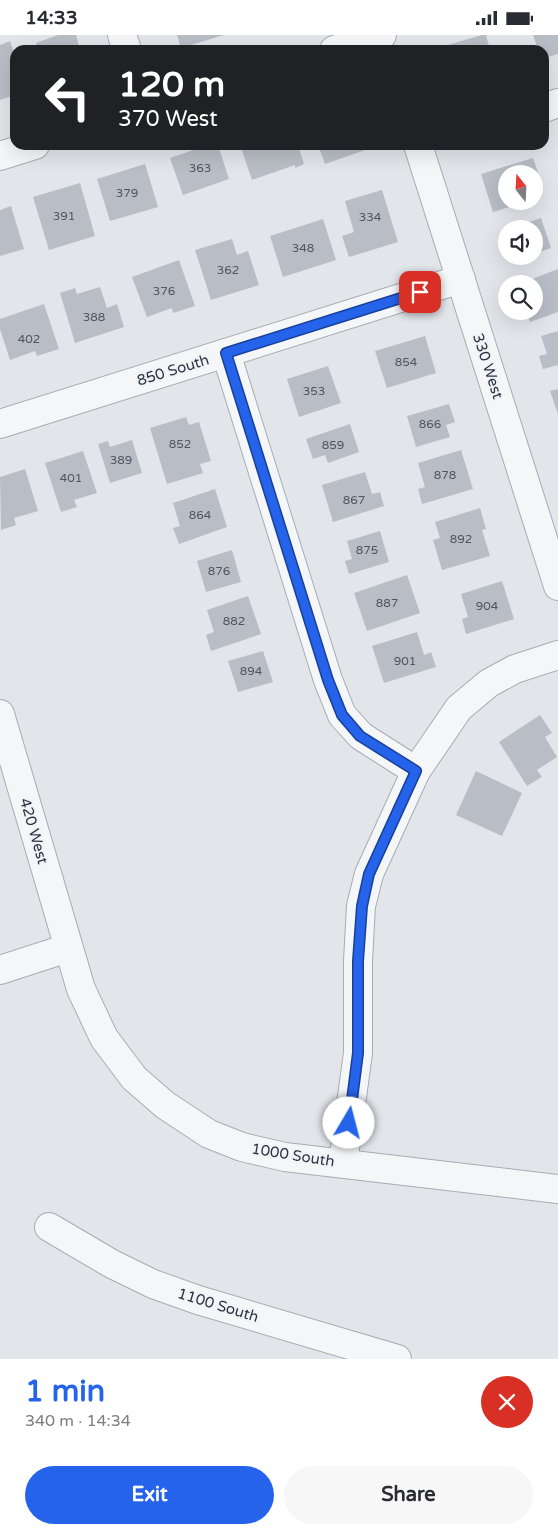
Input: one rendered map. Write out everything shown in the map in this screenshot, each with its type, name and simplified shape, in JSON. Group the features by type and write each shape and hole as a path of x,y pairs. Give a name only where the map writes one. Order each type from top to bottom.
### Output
{"street":[{"path":"350,45 382,35"},
{"path":"0,157 20,150"},
{"name":"330 West","path":"421,150 558,586"},
{"name":"850 South","path":"0,424 461,279"},
{"path":"226,353 325,671 342,715 360,736 416,771"},
{"path":"343,1163 358,1053 358,961 362,906 369,874 416,771 459,708 489,683 515,669 558,655"},
{"name":"420 West","path":"0,714 68,948"},
{"path":"0,970 68,948"},
{"name":"1000 South","path":"68,948 81,989 104,1038 134,1077 165,1105 209,1134 242,1147 285,1157 558,1189"},
{"name":"1100 South","path":"49,1227 112,1264 153,1284 198,1301 397,1359"}],"building":[{"path":"58,35 76,35 79,45 37,45 36,43"},
{"path":"177,35 224,35 191,45 180,45"},
{"path":"486,35 489,45 448,45"},
{"path":"533,35 558,35 558,54 549,57 549,45 536,45"},
{"path":"10,41 11,45 10,97 0,100 0,45"},
{"path":"193,150 220,150 229,179 183,195 170,158"},
{"path":"242,150 300,150 304,164 295,168 295,165 252,180"},
{"path":"320,150 365,150 325,164"},
{"path":"533,158 536,165 510,165"},
{"path":"145,164 158,207 110,221 97,179"},
{"path":"498,169 499,210 493,212 481,174"},
{"path":"80,183 95,236 49,250 33,197"},
{"path":"382,190 398,242 349,257 342,236 354,232 345,201"},
{"path":"11,206 24,249 0,256 0,210"},
{"path":"323,219 336,260 283,277 270,236"},
{"path":"543,224 551,248 543,251"},
{"path":"232,239 237,255 248,251 259,285 211,300 195,250"},
{"path":"179,260 195,306 173,313 172,308 147,317 132,277"},
{"path":"558,269 558,312 543,317 543,275"},
{"path":"100,287 107,308 117,304 124,327 75,343 60,293 75,288 77,294"},
{"path":"44,304 59,349 37,356 35,351 10,360 0,329 0,319"},
{"path":"558,331 558,365 543,369 539,356 547,354 541,336"},
{"path":"425,336 436,373 387,388 375,351"},
{"path":"328,366 341,403 299,417 287,379"},
{"path":"558,389 558,414 550,391"},
{"path":"449,404 455,422 446,425 450,437 416,447 407,416"},
{"path":"186,417 189,425 199,422 211,461 200,464 203,473 167,484 150,428"},
{"path":"350,424 359,452 328,463 325,455 313,459 306,439"},
{"path":"132,440 142,473 110,483 98,444 108,441 110,447"},
{"path":"461,450 473,489 422,504 418,489 425,487 418,463"},
{"path":"83,451 97,493 74,500 77,507 61,512 45,463"},
{"path":"25,469 38,511 14,518 16,525 1,530 0,477"},
{"path":"365,472 372,494 380,492 384,506 333,522 322,485"},
{"path":"215,489 227,527 179,544 173,528 180,526 173,503"},
{"path":"480,508 486,529 482,530 490,556 442,570 433,540 440,538 435,522"},
{"path":"380,531 389,562 349,574 345,561 352,559 347,541"},
{"path":"232,550 241,582 206,592 197,561"},
{"path":"407,575 420,613 367,631 354,593"},
{"path":"502,581 514,619 466,634 462,619 468,617 461,594"},
{"path":"248,596 261,634 211,651 206,635 214,632 207,610"},
{"path":"417,632 424,655 431,652 436,667 384,683 372,646"},
{"path":"263,651 273,682 238,692 228,661"},
{"path":"540,715 552,733 545,737 557,757 537,770 542,777 527,786 499,742"},
{"path":"476,771 522,793 502,836 456,815"}],"route":[{"path":"349,1123 358,1053 358,961 362,906 369,874 416,771 360,736 342,715 328,680 226,353 420,292"}]}
